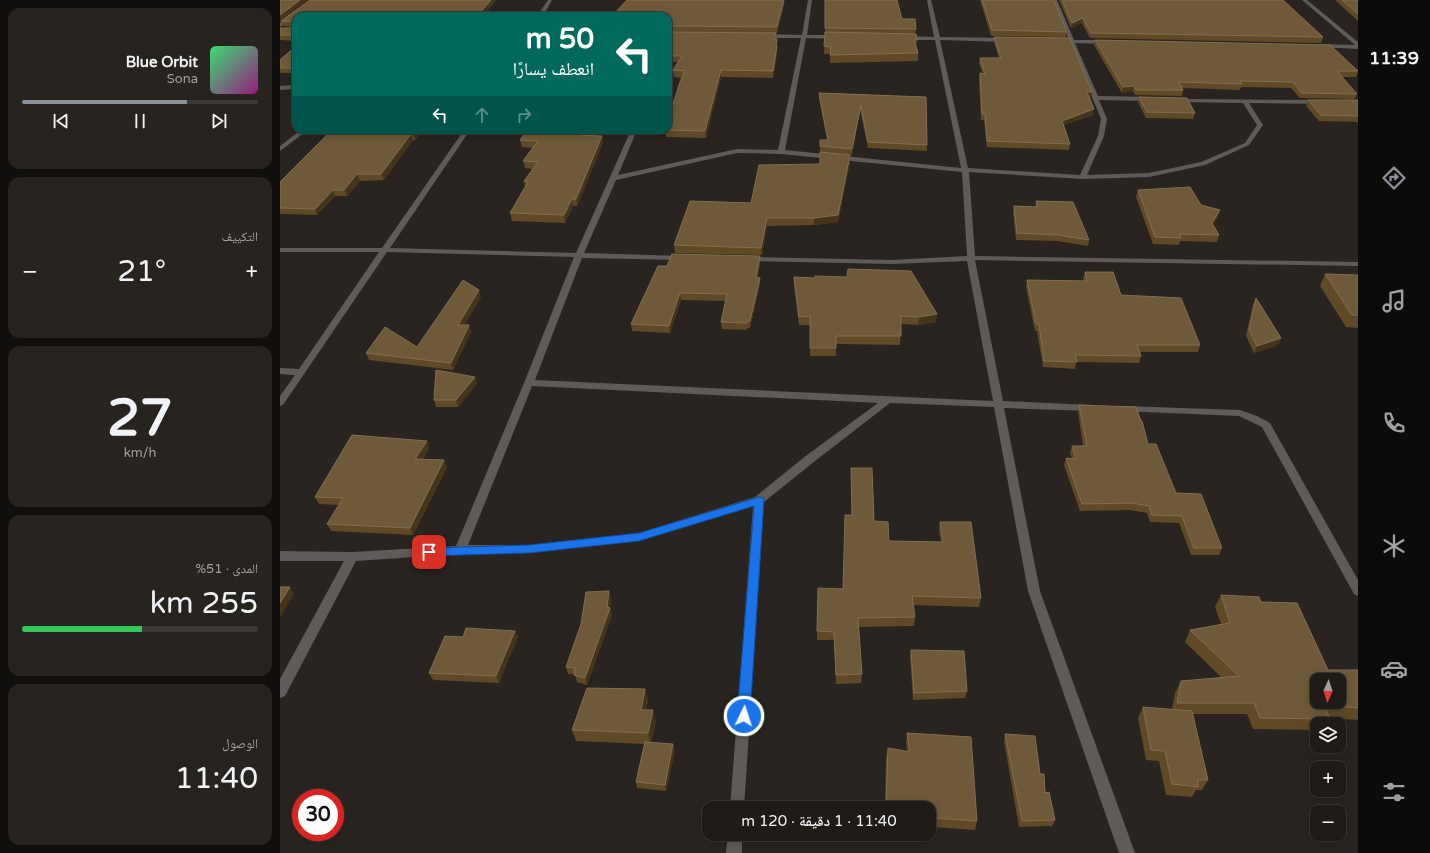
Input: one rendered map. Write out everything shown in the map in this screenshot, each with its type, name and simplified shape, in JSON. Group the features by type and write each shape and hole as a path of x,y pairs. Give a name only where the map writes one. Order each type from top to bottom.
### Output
{"street":[{"path":"298,12 314,0"},
{"path":"542,12 550,0"},
{"path":"780,152 804,37 810,0"},
{"path":"929,0 965,170 970,258 1000,405 1034,591 1127,853"},
{"path":"1055,0 1070,41 1104,119 1101,136 1083,177"},
{"path":"1304,0 1358,46"},
{"path":"280,25 292,16"},
{"path":"759,36 844,37"},
{"path":"899,38 1016,40"},
{"path":"1055,41 1118,42"},
{"path":"1310,46 1358,46"},
{"path":"280,88 292,87"},
{"path":"1096,98 1159,99"},
{"path":"1166,99 1328,102"},
{"path":"613,178 737,151 780,152 965,170 1083,177 1149,175 1203,164 1247,144 1260,126 1245,101"},
{"path":"280,150 300,134"},
{"path":"280,403 383,250 464,134"},
{"path":"460,550 529,383 579,255 632,134"},
{"path":"280,250 383,250 696,258"},
{"path":"743,259 892,262 970,258 1358,264"},
{"path":"280,371 301,372"},
{"path":"529,383 1000,405 1101,408"},
{"path":"280,556 352,557 460,550 529,549 639,537 759,500 811,458 888,400"},
{"path":"1116,409 1240,414 1254,418 1266,425 1353,572 1358,591"},
{"path":"738,801 759,500"},
{"path":"280,692 352,557"},
{"path":"734,853 735,841"}],"building":[{"path":"280,0 300,0 280,15"},
{"path":"310,0 491,0 480,12 293,12"},
{"path":"627,0 784,0 777,27 672,26 672,12 616,12"},
{"path":"825,0 897,0 902,19 915,19 916,29 825,28"},
{"path":"982,0 1054,0 1067,32 992,30"},
{"path":"1062,0 1283,0 1323,37 1091,33 1083,18 1072,23"},
{"path":"1342,0 1358,0 1358,14"},
{"path":"292,13 292,22 281,21"},
{"path":"280,28 292,28 292,35 280,35"},
{"path":"672,32 776,33 774,39 777,39 777,46 773,71 721,70 705,131 672,130 672,107 685,71 673,70 682,56 672,56"},
{"path":"825,32 916,34 917,40 914,40 918,53 830,55 831,47 824,46"},
{"path":"994,37 1070,38 1092,92 1087,92 1094,109 1062,121 1070,144 987,141 985,114 982,114 980,73 985,74 980,58 1001,58"},
{"path":"1095,40 1330,45 1358,71 1337,71 1357,94 1302,93 1293,82 1240,81 1242,84 1179,82 1183,90 1136,90 1134,86 1123,87"},
{"path":"292,50 292,68 280,68 280,60"},
{"path":"819,93 926,97 927,145 868,142 861,105 852,149 820,146 820,140 828,140"},
{"path":"1139,97 1187,98 1195,113 1147,112"},
{"path":"1308,100 1358,100 1358,116 1321,115"},
{"path":"328,134 411,134 381,174 357,174 344,190 333,190 315,209 280,208 280,182"},
{"path":"524,134 580,134 602,136 576,199 572,199 564,215 510,213 528,182 524,181 538,162 523,161 538,141 520,140"},
{"path":"820,152 850,155 838,215 814,218 767,218 761,248 674,245 690,201 751,203 759,165 820,164"},
{"path":"1190,187 1201,205 1220,210 1212,223 1219,235 1179,234 1181,238 1155,237 1138,190"},
{"path":"1036,201 1073,202 1089,240 1058,235 1017,233 1014,206 1038,207"},
{"path":"672,254 760,256 756,277 760,278 750,321 747,321 747,323 721,322 727,294 680,293 669,326 631,324 658,266 667,266"},
{"path":"848,269 911,271 937,314 919,317 901,316 901,336 836,336 836,348 810,348 810,316 799,317 794,277 847,277"},
{"path":"1085,272 1113,272 1121,295 1181,298 1200,345 1137,345 1141,356 1075,355 1077,362 1044,361 1039,324 1036,324 1027,280 1087,281"},
{"path":"1325,274 1358,275 1358,315 1352,315"},
{"path":"463,280 479,290 458,325 469,325 451,363 366,353 385,327 417,347"},
{"path":"1256,298 1281,338 1257,346 1249,330"},
{"path":"436,370 475,377 456,400 434,400"},
{"path":"1079,405 1136,407 1142,421 1148,444 1156,444 1176,493 1201,494 1222,548 1194,548 1182,516 1152,515 1149,506 1132,503 1082,504 1066,458 1076,459 1072,446 1087,446"},
{"path":"352,435 427,441 415,459 444,460 410,528 327,524 343,498 315,497"},
{"path":"851,468 872,468 874,521 888,522 889,541 943,542 940,522 971,522 981,598 912,596 915,617 858,618 862,674 836,675 834,632 817,631 818,588 843,589 845,515 852,515"},
{"path":"280,587 290,587 280,603"},
{"path":"609,591 607,607 610,608 585,678 574,675 575,668 566,667 581,624 586,592"},
{"path":"1221,595 1259,597 1261,602 1297,603 1328,670 1358,670 1358,708 1346,707 1346,673 1310,673 1310,709 1326,709 1329,717 1310,717 1310,719 1260,718 1254,703 1177,703 1181,681 1239,676 1190,630 1230,623"},
{"path":"466,628 515,631 496,676 429,673 445,636 463,637"},
{"path":"911,650 964,651 967,691 914,693"},
{"path":"587,688 645,689 641,710 653,710 648,733 572,730"},
{"path":"1143,707 1192,711 1208,780 1198,780 1198,787 1172,784 1165,751 1151,750"},
{"path":"907,733 971,737 977,821 936,818 936,801 886,801 888,748 910,752"},
{"path":"1005,734 1035,736 1040,774 1044,774 1045,793 1049,792 1055,820 1022,821"},
{"path":"645,742 673,744 665,785 636,782"}],"route":[{"path":"429,552 529,549 639,537 759,500 744,716"}]}
